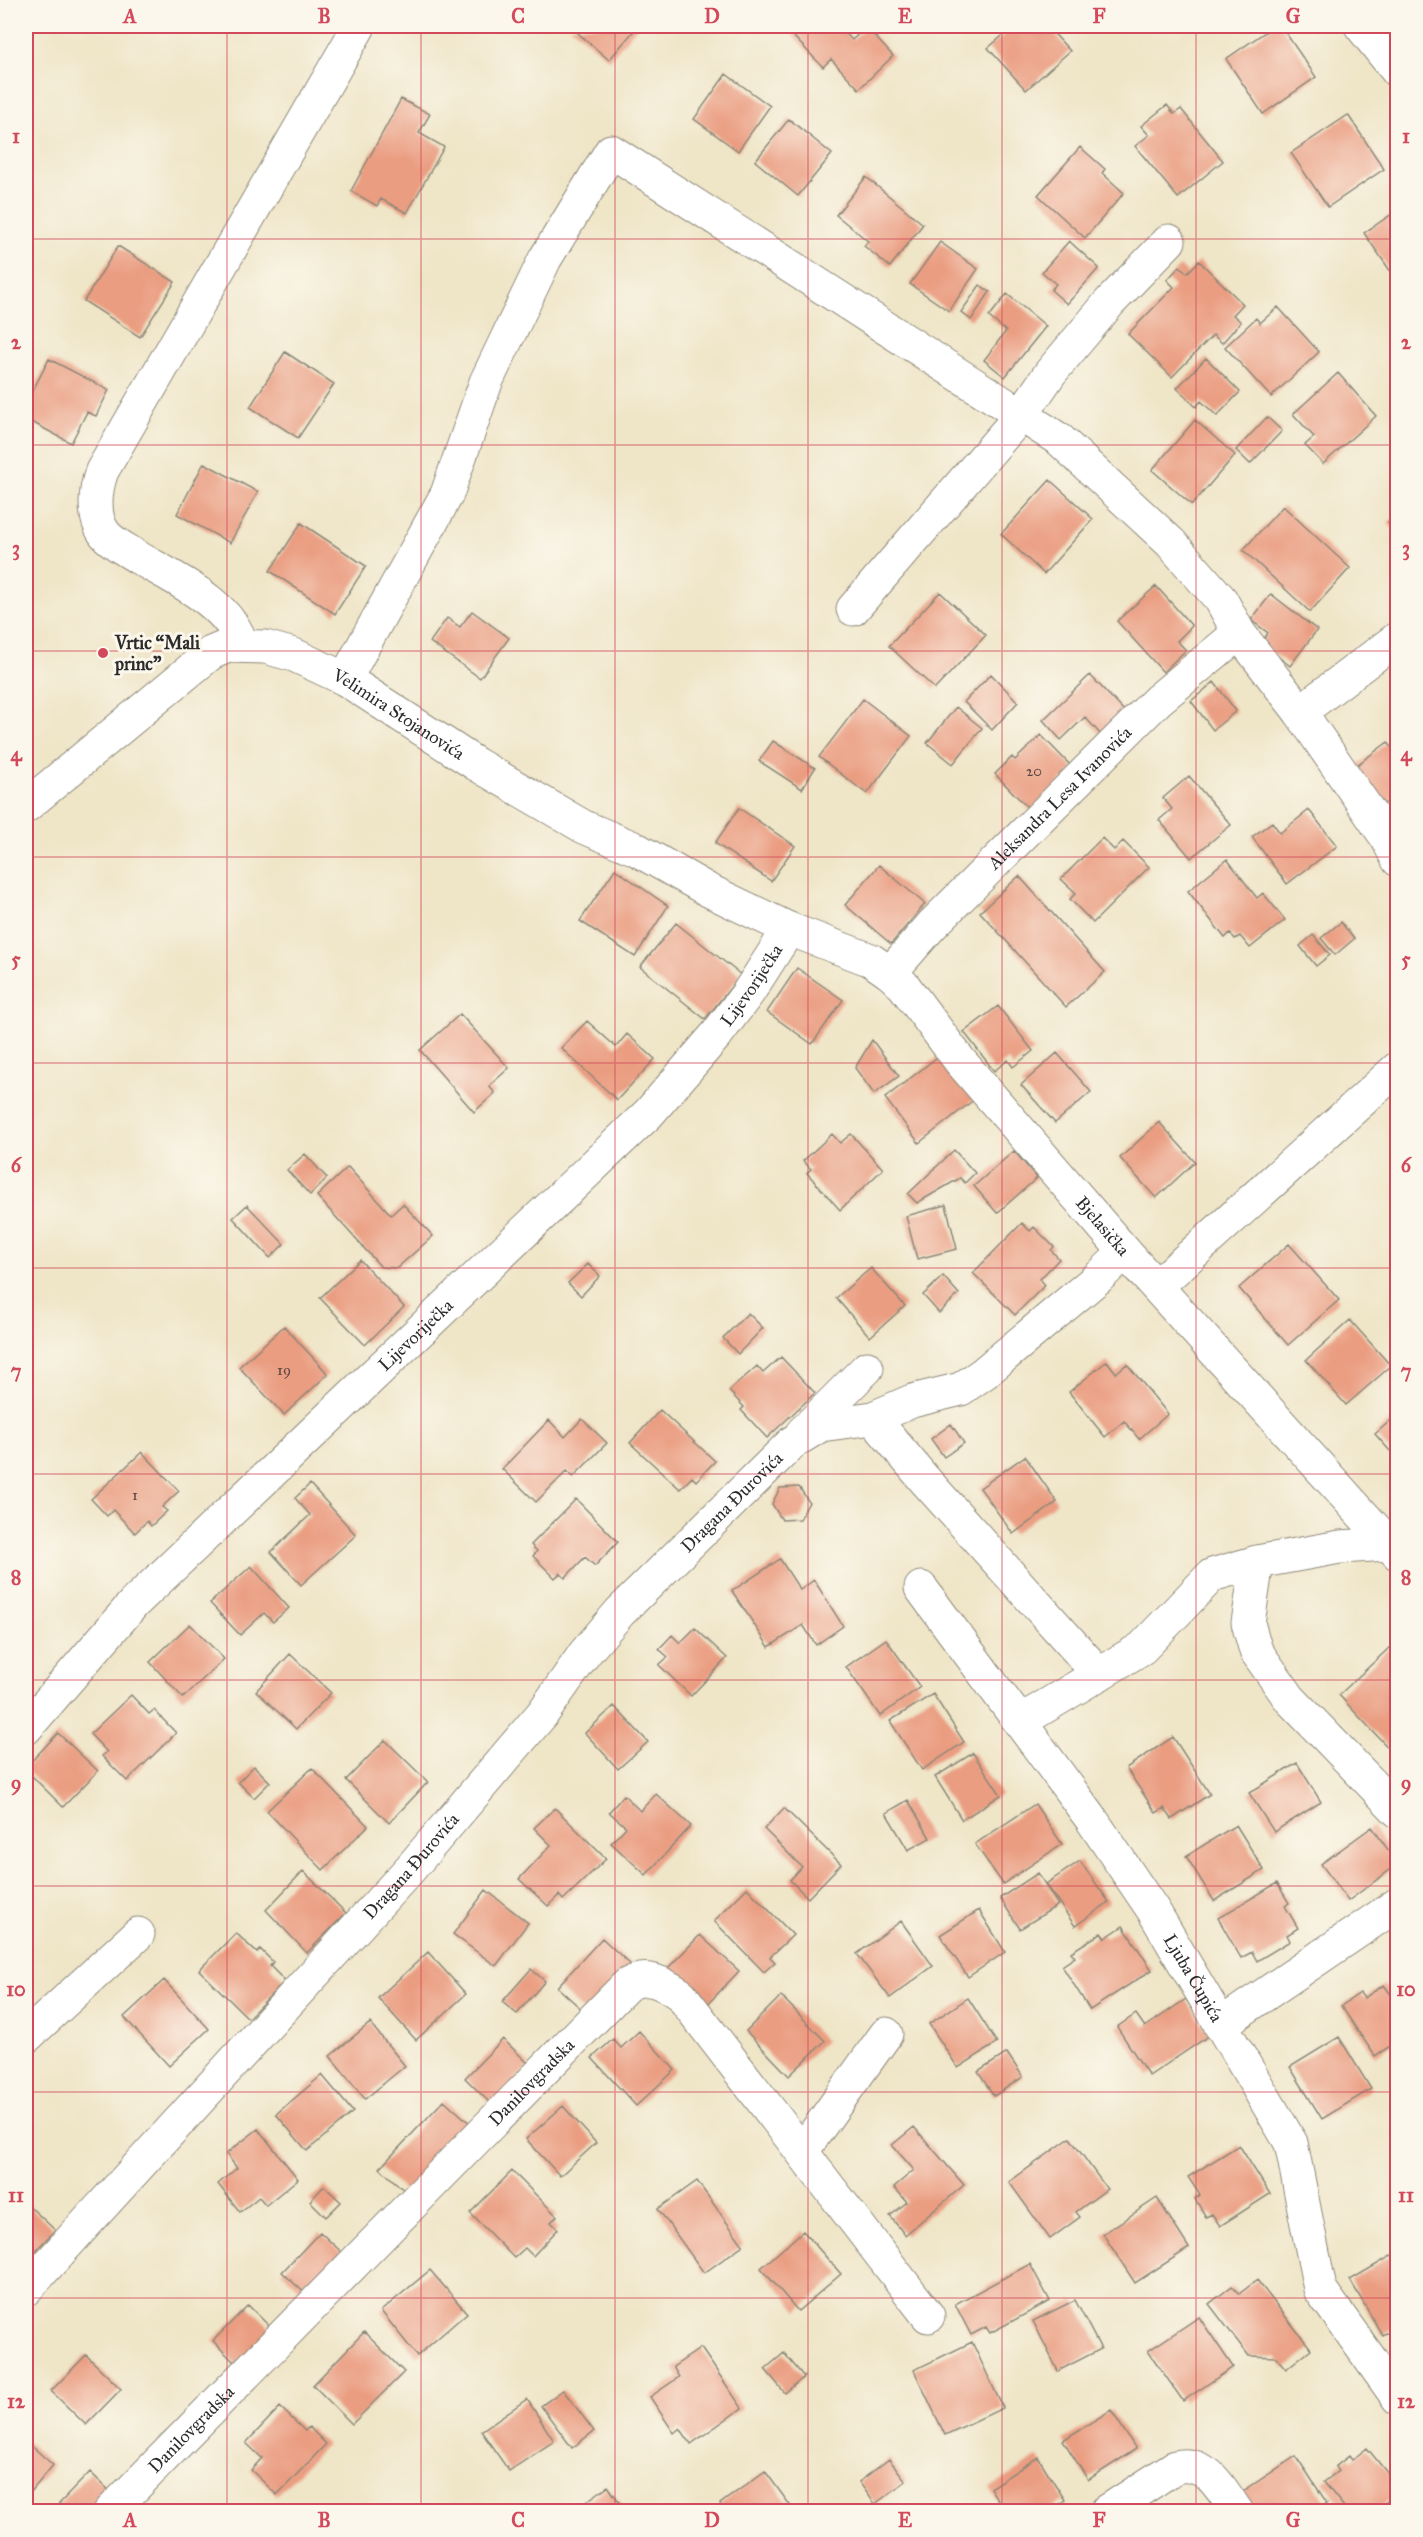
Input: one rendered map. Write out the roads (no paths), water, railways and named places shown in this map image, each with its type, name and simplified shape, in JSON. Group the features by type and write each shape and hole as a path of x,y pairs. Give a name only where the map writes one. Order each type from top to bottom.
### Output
{"street":[{"path":"1361,26 1398,72"},
{"path":"242,646 236,627 225,613 184,584 126,550 105,534 98,516 96,491 102,471 358,28"},
{"path":"345,679 447,494 486,382 545,259 611,151 1023,414 1060,440 1171,543 1221,600 1239,633 1300,712 1387,838 1398,860"},
{"path":"853,609 1023,414 1051,372 1110,302 1169,241"},
{"name":"Aleksandra Lesa Ivanovića","path":"890,973 932,925 1158,700 1239,633"},
{"path":"1300,712 1398,638"},
{"name":"Velimira Stojanovića","path":"26,806 211,653 228,646 266,647 294,655 345,679 476,764 584,827 636,849 708,890 789,929"},
{"name":"Bjelasička","path":"789,929 871,960 890,973 904,987 960,1061 1125,1252 1393,1549"},
{"name":"Lijevoriječka","path":"26,1728 134,1603 649,1113 717,1034 748,993 789,929"},
{"path":"1157,1286 1398,1068"},
{"name":"Dragana Đurovića","path":"793,1442 821,1425 873,1418 912,1401 961,1389 1099,1277 1125,1252"},
{"name":"Dragana Đurovića","path":"26,2289 409,1870 543,1713 585,1653 620,1612 867,1368"},
{"path":"873,1418 924,1479 1099,1674"},
{"path":"1021,1721 1142,1648 1212,1575 1257,1562 1341,1547 1393,1549"},
{"path":"1257,1562 1248,1623 1256,1651 1290,1699 1398,1811"},
{"name":"Ljuba Čupića","path":"921,1588 1021,1721 1153,1910 1291,2143 1320,2289 1398,2398"},
{"path":"1220,2025 1398,1904"},
{"path":"26,2037 138,1934"},
{"name":"Danilovgradska","path":"110,2511 627,1985 635,1980 647,1979 661,1982 681,1995 803,2150 928,2316"},
{"path":"803,2150 886,2034"},
{"path":"1106,2511 1174,2467 1186,2464 1199,2467 1210,2474 1237,2511"}],"place":[{"name":"Vrtic “Mali princ”","path":"103,653"}]}
